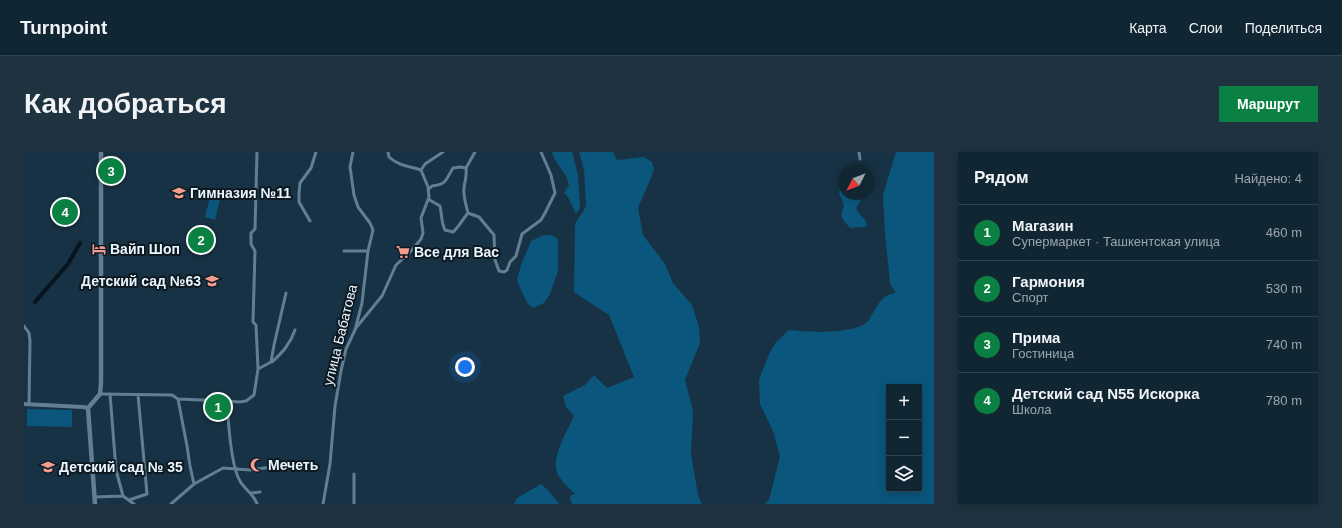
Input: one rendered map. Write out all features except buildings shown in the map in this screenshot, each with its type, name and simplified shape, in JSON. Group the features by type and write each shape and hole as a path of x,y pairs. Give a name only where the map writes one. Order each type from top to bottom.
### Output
{"main road":[{"path":"95,504 88,408 100,394 102,294 101,152"}],"street":[{"path":"100,394 172,394 178,399 227,400 243,402 250,399 254,395 258,369 256,325 253,322 255,250 252,244 251,233 255,229 257,152"},
{"path":"310,221 299,202 299,193 300,183 310,168 316,152"},
{"name":"улица Бабатова","path":"323,504 330,464 341,372 346,349 355,330 362,303 368,251 373,230 370,223 358,207 351,186 350,167 353,152"},
{"path":"388,152 389,157 398,164 421,170"},
{"path":"421,170 425,164 443,152"},
{"path":"468,213 464,198 464,188 467,178 466,168 474,152"},
{"path":"468,213 479,217 494,235 496,263 500,271 504,272 516,256 522,234 541,220 555,193 551,175 541,152"},
{"path":"859,152 860,159"},
{"path":"428,190 432,186 439,186 445,183 453,168 466,168"},
{"path":"355,330 382,296 396,265 421,239 423,233 421,218 429,197 421,170"},
{"path":"428,199 440,206 442,215 441,223 445,230 453,232 459,227 462,220 468,213"},
{"path":"344,251 368,251"},
{"path":"271,362 286,293"},
{"path":"24,326 29,333 30,340 29,404"},
{"path":"258,369 271,362 284,351 291,341 295,330"},
{"path":"110,394 116,470 123,496"},
{"path":"129,500 147,494 138,394"},
{"path":"178,399 194,484"},
{"path":"227,400 228,417 236,469 240,482 255,498 257,504"},
{"path":"24,404 88,408"},
{"path":"171,504 194,484 224,468 250,470 272,467"},
{"path":"354,474 354,504"},
{"path":"250,493 260,492"},
{"path":"95,497 123,496 134,504"}],"shaded area":[{"path":"552,152 572,152 578,175 580,208 577,213 564,193 569,185 568,180"},
{"path":"579,152 613,152 617,160 644,157 652,162 654,170 638,208 643,235 665,264 673,283 692,305 699,327 700,343 685,380 693,411 691,454 698,495 702,504 572,504 570,499 571,495 575,494 558,475 556,461 560,445 574,416 566,407 563,396 585,385 594,375 607,388 634,377 609,315 574,292 575,225 586,204 584,170"},
{"path":"896,152 934,152 934,504 765,504 769,500 780,456 773,431 760,404 759,380 769,354 776,342 789,330 831,332 853,329 862,325 869,320 878,304 884,298 891,294 901,292 895,292 890,283 883,195"},
{"path":"210,197 220,199 215,220 205,217"},
{"path":"842,200 860,200 856,208 858,213 864,218 867,225 865,227 850,228 842,218 844,205"},
{"path":"544,235 552,235 558,239 558,271 550,294 544,303 533,308 528,304 517,280 521,265 531,241"},
{"path":"27,409 72,410 72,427 27,426"},
{"path":"541,484 549,491 559,504 514,504 517,498"}],"waterway":[{"path":"35,302 68,264 80,243"}],"place":[{"name":"Прима","path":"111,171"},
{"name":"Гимназия №11","path":"179,193"},
{"name":"Детский сад N55 Искорка","path":"65,212"},
{"name":"Гармония","path":"201,240"},
{"name":"Вайп Шоп","path":"99,249"},
{"name":"Все для Вас","path":"403,252"},
{"name":"Детский сад №63","path":"212,281"},
{"name":"Магазин","path":"218,407"},
{"name":"Мечеть","path":"257,465"},
{"name":"Детский сад № 35","path":"48,467"}]}
